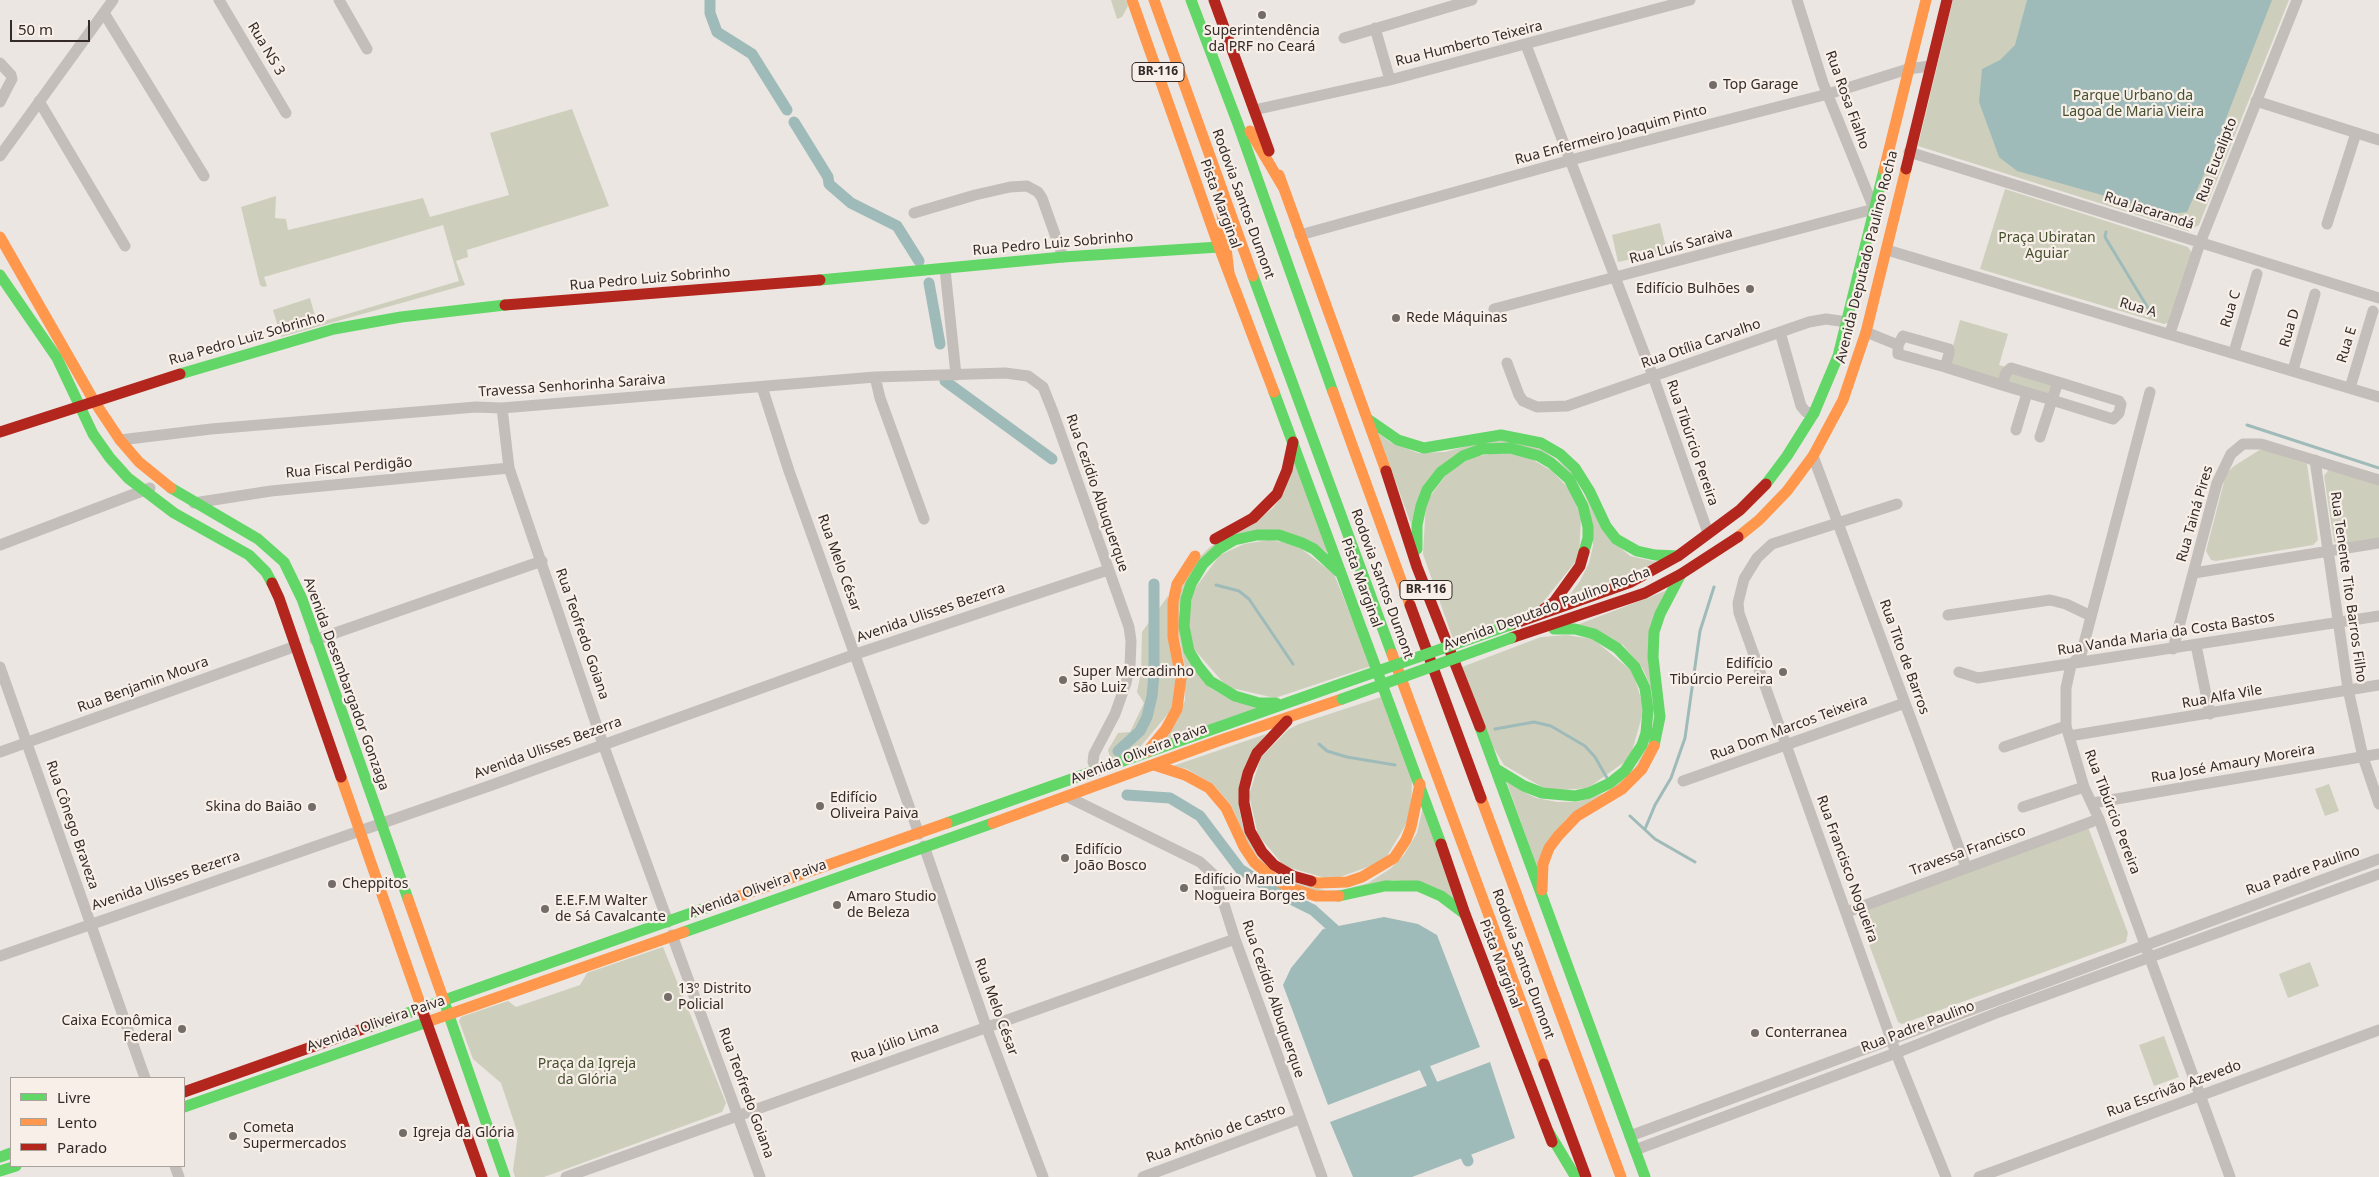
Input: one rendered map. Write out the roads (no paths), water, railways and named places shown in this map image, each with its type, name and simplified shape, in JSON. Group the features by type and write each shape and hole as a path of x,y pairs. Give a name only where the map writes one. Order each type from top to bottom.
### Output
{"main road":[{"name":"Pista Marginal","path":"1132,0 1219,247 1420,784 1466,914 1564,1177"},
{"name":"Rodovia Santos Dumont","path":"1154,0 1221,189 1586,1177"},
{"name":"Rodovia Santos Dumont","path":"1191,0 1224,86 1478,792 1621,1177"},
{"name":"BR-116","path":"1214,0 1369,420 1418,566 1496,769 1541,898 1646,1177"},
{"name":"Avenida Deputado Paulino Rocha","path":"1335,686 1631,582 1678,556 1740,510 1759,493 1788,456 1814,413 1838,356 1926,0"},
{"name":"Avenida Deputado Paulino Rocha","path":"1342,699 1511,638 1645,593 1681,574 1728,545 1759,520 1787,491 1813,456 1843,400 1866,332 1947,0"},
{"path":"1224,86 1283,187"},
{"path":"1221,189 1222,217 1229,273"},
{"name":"Avenida Desembargador Gonzaga","path":"0,237 94,401 120,440 139,462 161,482 258,539 284,562 302,599 505,1177"},
{"name":"Rua Pedro Luiz Sobrinho","path":"0,432 212,364 334,329 401,318 498,306 945,269 1063,257 1219,247"},
{"path":"0,275 5,292 57,358 93,434 110,458 128,478 174,514 249,556 266,572 279,598 482,1177"},
{"path":"1369,420 1398,440 1424,448 1501,435 1541,443 1560,454 1575,468 1590,492 1606,526 1616,539 1636,552 1678,556"},
{"path":"1148,752 1170,722 1177,709 1179,698 1181,678 1171,620 1177,584 1184,570 1205,545 1253,518 1271,502 1283,482 1293,442"},
{"path":"1418,566 1417,525 1421,506 1427,490 1441,472 1463,456 1482,449 1510,448 1539,456 1562,472 1578,492 1586,517 1588,538 1580,566 1572,580 1554,602 1534,616"},
{"path":"1296,700 1270,704 1246,700 1217,686 1198,666 1189,651 1184,626 1186,599 1191,584 1203,564 1219,550 1234,540 1264,535 1286,536 1302,543 1314,549 1342,574"},
{"path":"1541,898 1543,864 1549,848 1558,836 1577,816 1628,784 1642,769 1652,752 1657,738 1660,716 1653,657 1654,632 1660,614 1681,574"},
{"path":"1496,769 1524,786 1542,793 1566,796 1589,793 1610,782 1625,771 1634,759 1646,733 1648,710 1645,688 1635,667 1626,656 1594,634 1575,629 1541,629"},
{"name":"Avenida Oliveira Paiva","path":"185,1092 444,1002 1335,686"},
{"name":"Avenida Oliveira Paiva","path":"185,1108 924,846 1068,797 1218,740 1342,699"},
{"path":"1292,717 1267,740 1257,753 1248,773 1244,789 1244,802 1250,831 1262,852 1274,865 1293,876 1318,883 1347,882 1362,877 1394,858 1406,840 1411,827 1420,784"},
{"path":"1154,765 1185,774 1210,788 1226,808 1244,847 1254,862 1270,876 1290,888 1316,896 1333,897 1385,886 1418,886 1441,896 1466,914"},
{"path":"1548,1131 1576,1177"},
{"path":"0,1171 13,1167"}],"street":[{"path":"0,156 113,0"},
{"name":"Rua NS 3","path":"220,0 286,114"},
{"path":"338,0 367,48"},
{"path":"1344,38 1472,0"},
{"name":"Rua Humberto Teixeira","path":"1254,110 1390,80 1690,0"},
{"name":"Rua Rosa Fialho","path":"1797,0 1828,94 1874,209"},
{"name":"Rua Eucalipto","path":"2170,333 2200,243 2297,0"},
{"path":"104,13 204,176"},
{"path":"1375,28 1390,80"},
{"path":"1526,45 1615,278"},
{"path":"0,63 11,75 12,79 0,102"},
{"name":"Rua Enfermeiro Joaquim Pinto","path":"1300,235 1569,161 1828,94 1908,69 1930,66"},
{"path":"39,100 124,246"},
{"path":"2256,101 2356,133 2379,138"},
{"path":"2327,224 2356,133"},
{"name":"Rua Jacarandá","path":"1909,152 2379,298"},
{"path":"914,213 975,195 1010,187 1027,186 1038,192 1042,198 1063,257"},
{"name":"Rua Luís Saraiva","path":"1494,309 1874,209"},
{"name":"Rua A","path":"1887,250 2234,352 2379,397"},
{"path":"945,269 956,376"},
{"name":"Rua C","path":"2234,352 2257,274"},
{"name":"Rua Tibúrcio Pereira","path":"1615,278 1653,376 1708,533"},
{"name":"Rua D","path":"2293,370 2315,294"},
{"name":"Rua E","path":"2350,388 2373,311"},
{"name":"Rua Otília Carvalho","path":"1507,363 1523,401 1537,407 1567,406 1810,322 1826,319 1847,322"},
{"path":"1780,332 1801,406 1806,412 1814,413"},
{"path":"1866,332 1898,345"},
{"path":"1945,367 1949,354 1947,348 1905,336 1901,337 1897,352 1900,355 2113,419 2119,413 2121,404 2119,401 2011,368 2006,373 2002,385"},
{"name":"Rua Cezídio Albuquerque","path":"875,377 1016,374 1028,376 1043,387 1054,412 1129,627 1131,641 1130,666 1115,714 1094,754 1093,762 1097,771"},
{"path":"875,377 880,398 924,519"},
{"name":"Travessa Senhorinha Saraiva","path":"120,440 211,429 476,407 502,408 875,377"},
{"path":"2040,437 2058,382"},
{"name":"Rua Melo César","path":"762,387 789,471 919,834"},
{"path":"2016,430 2027,392"},
{"name":"Rua Tibúrcio Pereira","path":"2150,392 2081,655 2071,665 2066,688 2067,731 2084,787 2099,818 2148,957 2230,1177"},
{"name":"Rua Teofredo Goiana","path":"502,408 509,468 603,744 668,922"},
{"name":"Rua Tainá Pires","path":"2173,649 2217,483 2231,454 2243,444 2251,443 2379,480"},
{"name":"Rua Tito de Barros","path":"1813,456 1966,868"},
{"name":"Rua Tenente Tito Barros Filho","path":"2315,460 2348,689 2363,757 2379,804"},
{"name":"Rua Fiscal Perdigão","path":"194,503 271,491 509,468"},
{"path":"0,545 145,491 161,482"},
{"path":"1838,522 1897,504"},
{"name":"Rua Francisco Nogueira","path":"1838,522 1778,541 1757,558 1749,569 1740,594 1739,613 1896,1053 1946,1177"},
{"path":"2194,573 2379,543"},
{"path":"315,640 542,561"},
{"name":"Avenida Ulisses Bezerra","path":"0,956 856,654 1108,570"},
{"path":"1948,615 2050,600 2066,604 2091,616"},
{"name":"Rua Vanda Maria da Costa Bastos","path":"1959,672 1978,678 2379,616"},
{"path":"2196,645 2210,714"},
{"name":"Rua Benjamin Moura","path":"0,752 296,646"},
{"name":"Rua Cônego Braveza","path":"0,667 144,1077"},
{"name":"Rua Alfa Vile","path":"2004,747 2067,731 2210,714 2379,685"},
{"name":"Rua Dom Marcos Teixeira","path":"1683,782 1905,703"},
{"name":"Rua José Amaury Moreira","path":"2093,803 2379,754"},
{"path":"2023,807 2084,787"},
{"name":"Rua Cezídio Albuquerque","path":"1068,797 1210,869 1215,876 1235,939 1299,1119 1322,1177"},
{"name":"Travessa Francisco","path":"1847,912 2099,818"},
{"name":"Rua Melo César","path":"924,846 986,1026 1043,1177"},
{"name":"Rua Padre Paulino","path":"1630,1136 1892,1040 2035,984 2379,859"},
{"name":"Rua Padre Paulino","path":"1635,1150 1896,1053 1999,1012 2379,874"},
{"path":"2209,921 2213,934"},
{"name":"Rua Teofredo Goiana","path":"672,935 760,1177"},
{"name":"Rua Júlio Lima","path":"566,1177 1235,939"},
{"path":"2035,984 2040,997"},
{"path":"1994,1000 1999,1012"},
{"name":"Rua Escrivão Azevedo","path":"1979,1177 2379,1030"},
{"name":"Rua Antônio de Castro","path":"1143,1177 1299,1119"}],"water":[{"name":"Parque Urbano da Lagoa de Maria Vieira","path":"2027,0 2272,0 2208,165 2187,212 2169,214 2017,171 1999,157 1979,102 1982,69 2000,60 2015,45"},
{"path":"1384,917 1418,924 1437,935 1480,1047 1328,1105 1283,985 1291,968 1323,929"},
{"path":"1490,1062 1515,1138 1412,1177 1353,1177 1330,1122"}],"waterway":[{"path":"710,0 710,13 717,32 752,54 787,110"},
{"path":"794,122 828,177 829,184 851,203 897,226 919,261"},
{"path":"2106,232 2105,237 2154,318"},
{"path":"929,283 940,344"},
{"path":"945,381 1052,459"},
{"path":"2247,425 2379,468"},
{"path":"1118,751 1140,731 1147,717 1152,696 1154,674 1154,584"},
{"path":"1216,585 1239,591 1249,599 1293,664"},
{"path":"1645,829 1655,805 1671,778 1685,738 1700,631 1714,587"},
{"path":"1495,729 1534,722 1551,726 1585,746 1595,757 1607,778"},
{"path":"1319,744 1327,751 1347,757 1395,765"},
{"path":"1127,795 1170,798 1200,816 1240,869 1269,888 1313,910 1343,937"},
{"path":"1630,816 1655,839 1695,862"},
{"path":"1419,1055 1438,1097"},
{"path":"1460,1143 1468,1161"}],"place":[{"name":"Superintendência da PRF no Ceará","path":"1262,15"},
{"name":"Top Garage","path":"1713,85"},
{"name":"Edifício Bulhões","path":"1750,289"},
{"name":"Rede Máquinas","path":"1396,318"},
{"name":"Edifício Tibúrcio Pereira","path":"1783,672"},
{"name":"Super Mercadinho São Luiz","path":"1063,680"},
{"name":"Edifício Oliveira Paiva","path":"820,806"},
{"name":"Skina do Baião","path":"312,807"},
{"name":"Edifício João Bosco","path":"1065,858"},
{"name":"Cheppitos","path":"332,884"},
{"name":"Edifício Manuel Nogueira Borges","path":"1184,888"},
{"name":"Amaro Studio de Beleza","path":"837,905"},
{"name":"E.E.F.M Walter de Sá Cavalcante","path":"545,909"},
{"name":"13º Distrito Policial","path":"668,997"},
{"name":"Caixa Econômica Federal","path":"182,1029"},
{"name":"Conterranea","path":"1755,1033"},
{"name":"Igreja da Glória","path":"403,1133"},
{"name":"Cometa Supermercados","path":"233,1136"}],"park label":[{"name":"Praça Ubiratan Aguiar","path":"2047,246"},
{"name":"Praça da Igreja da Glória","path":"587,1072"}]}
